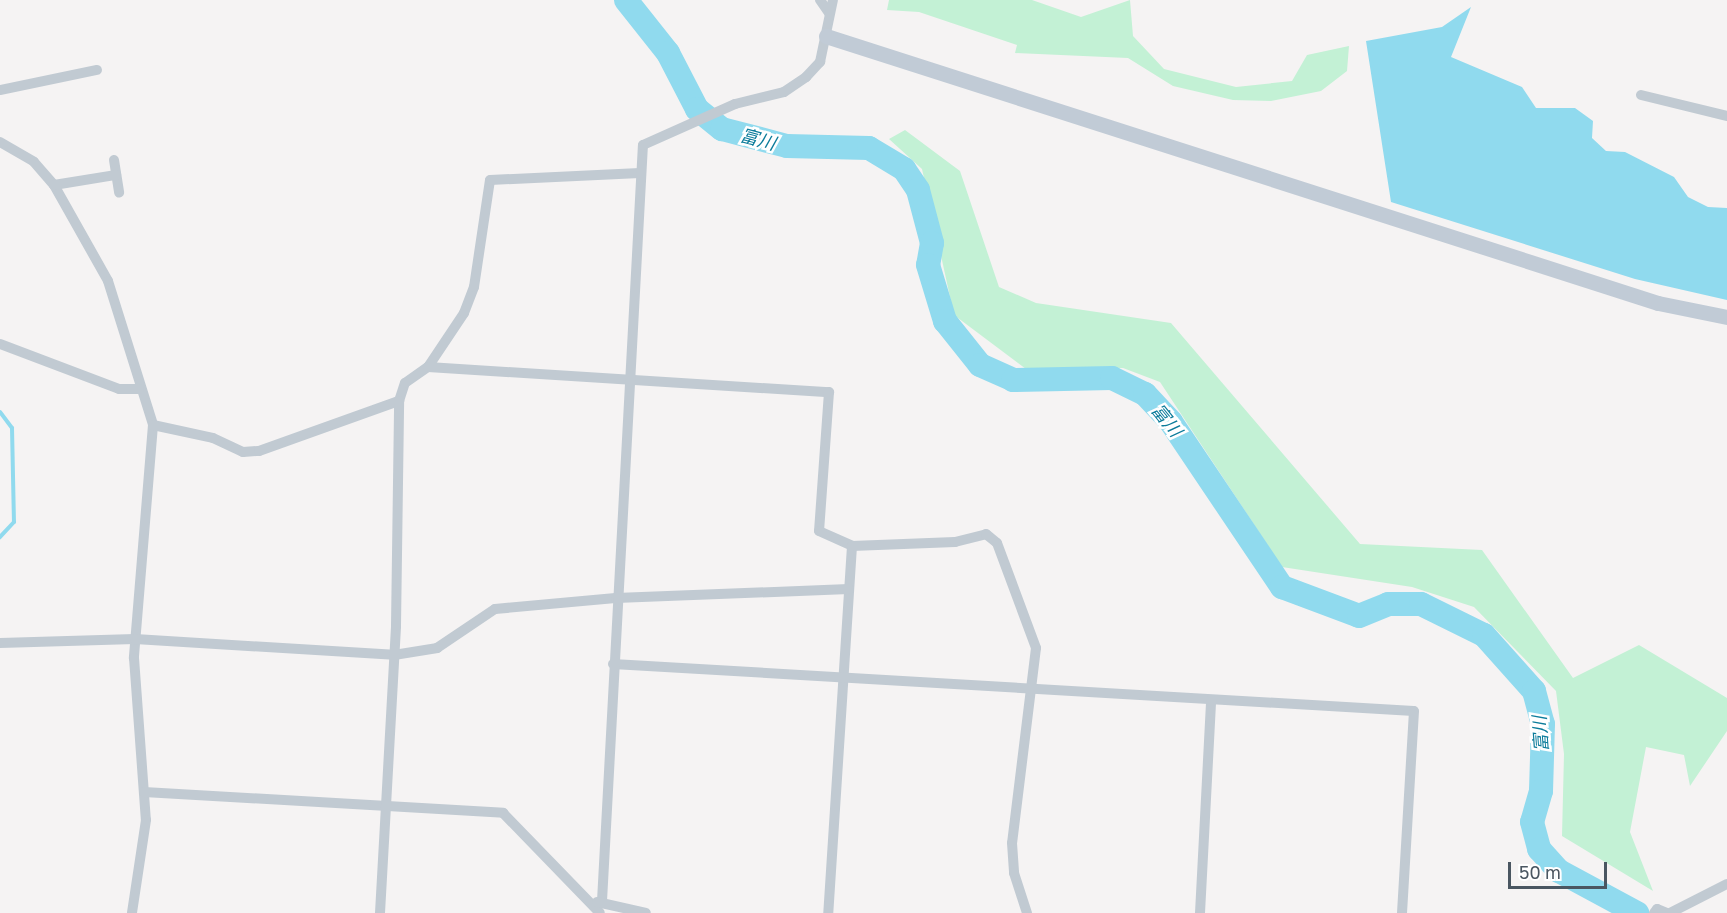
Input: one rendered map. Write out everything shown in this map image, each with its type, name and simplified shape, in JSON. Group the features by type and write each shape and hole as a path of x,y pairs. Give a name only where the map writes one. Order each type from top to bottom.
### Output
{"street":[{"path":"820,0 829,13"},
{"path":"601,907 616,598 643,145 735,104 784,92 806,77 820,62 833,0"},
{"path":"826,36 1658,303 1727,317"},
{"path":"0,90 97,70"},
{"path":"1641,95 1727,116"},
{"path":"0,142 34,162 54,185 108,281 139,389 153,425 135,639 144,792 143,860 132,913"},
{"path":"114,160 119,193"},
{"path":"380,913 394,655 399,401 405,383 428,367 464,313 474,286 490,180 640,173"},
{"path":"54,185 116,176"},
{"path":"0,344 119,389 139,389"},
{"path":"428,367 829,392 819,531 852,546 955,542 986,534 998,543 1036,648 1028,690 1012,843 1014,873 1027,913"},
{"path":"153,425 213,438 243,452 259,451 399,401"},
{"path":"828,913 852,546"},
{"path":"0,643 135,639 394,655 437,648 495,609 616,598 849,589"},
{"path":"613,664 1414,711 1402,913"},
{"path":"1200,913 1211,700"},
{"path":"144,792 386,804 503,813 588,902 601,907 646,913"},
{"path":"1662,912 1727,884"}],"green space":[{"path":"889,0 1032,0 1081,17 1130,0 1133,36 1164,69 1236,87 1292,81 1307,55 1349,46 1347,71 1321,91 1271,101 1233,100 1173,86 1128,58 1015,53 1017,45 919,12 887,10"},
{"path":"905,130 960,171 999,287 1036,303 1171,323 1360,544 1482,550 1573,678 1639,645 1727,698 1727,731 1690,786 1684,755 1646,747 1630,832 1653,891 1562,836 1564,754 1556,691 1474,607 1412,587 1282,567 1160,382 1123,368 1026,369 954,315 922,169 889,139"}],"water":[{"path":"1471,7 1451,57 1522,87 1536,108 1575,108 1593,121 1592,138 1606,151 1625,152 1674,177 1688,197 1708,207 1727,208 1727,300 1635,279 1391,202 1366,41 1442,27"}],"waterway":[{"name":"富川","path":"626,0 668,53 697,109 722,129 787,146 869,148 904,169 918,190 932,243 928,265 945,321 980,365 1013,380 1112,378 1145,394 1171,422 1282,587 1359,616 1388,604 1421,604 1484,635 1534,691 1543,724 1541,791 1532,822 1539,849 1559,871 1637,913"},
{"path":"0,412 12,428 14,522 0,537"}]}
